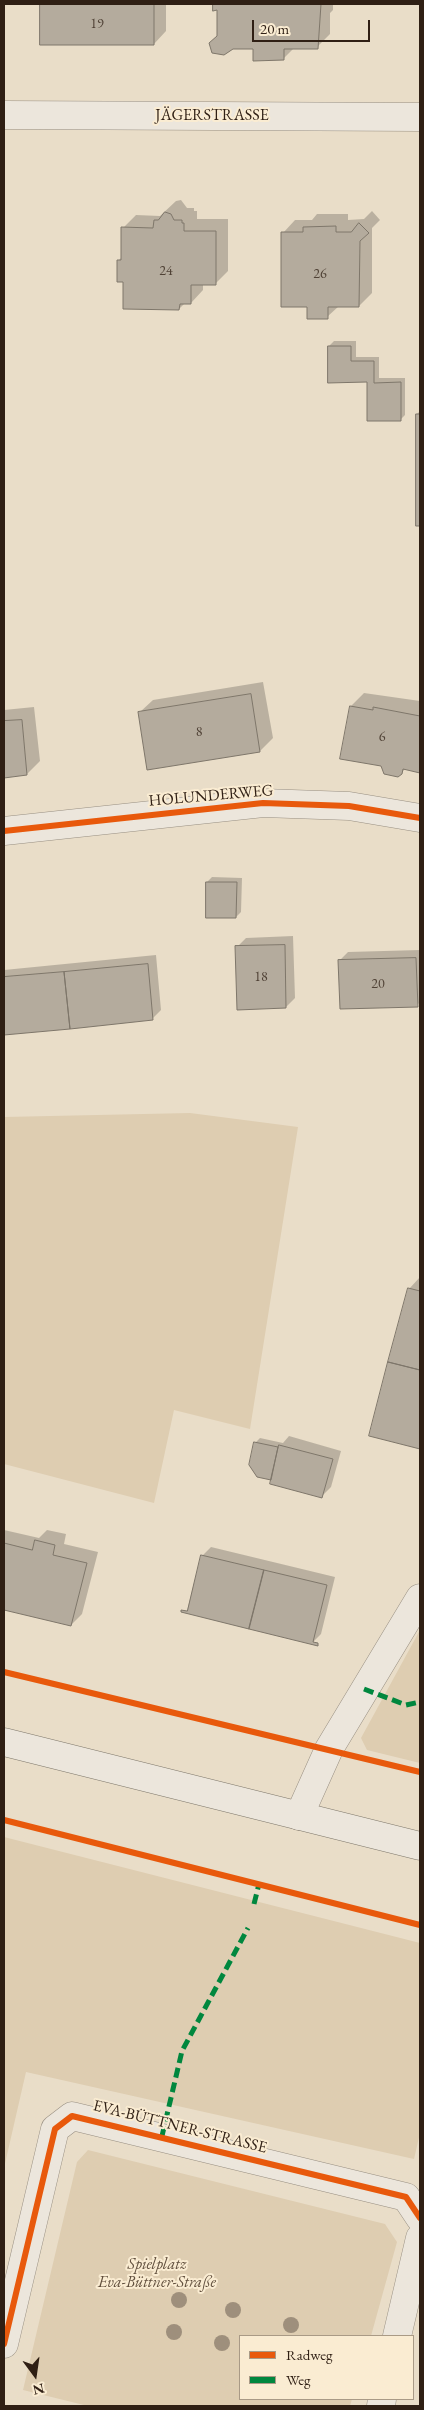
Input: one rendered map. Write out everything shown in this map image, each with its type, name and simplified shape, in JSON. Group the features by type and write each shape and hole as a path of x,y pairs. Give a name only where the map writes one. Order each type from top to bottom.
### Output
{"street":[{"name":"JÄGERSTRASSE","path":"4,115 420,117"},
{"name":"HOLUNDERWEG","path":"4,831 263,803 349,806 420,818"},
{"path":"299,1816 328,1749 420,1598"},
{"path":"4,1742 420,1846"},
{"name":"EVA-BÜTTNER-STRASSE","path":"5,2331 55,2129 72,2116 406,2197 420,2218"},
{"path":"397,2335 420,2238"}],"green space":[{"path":"190,1113 298,1127 250,1429 174,1410 154,1503 4,1464 4,1117"},
{"path":"420,1630 420,1763 367,1750 361,1738"},
{"path":"4,1837 420,1943 420,2133 414,2159 26,2072 4,2168"},
{"name":"Spielplatz Eva-Büttner-Straße","path":"88,2150 385,2224 397,2242 371,2335 239,2335 239,2400 352,2400 350,2406 88,2406 23,2390 77,2162"}],"building":[{"path":"40,4 154,4 154,45 40,45"},
{"path":"213,4 321,4 318,49 284,49 284,60 253,61 253,49 233,49 224,55 212,53 209,43 217,36 217,10 213,11"},
{"path":"165,212 171,214 174,220 182,220 184,231 216,231 216,285 191,285 191,304 180,304 179,310 123,309 123,282 117,282 117,260 121,260 121,227 153,228 154,220 158,220"},
{"path":"359,223 369,233 360,241 359,307 328,307 328,319 307,319 307,307 281,307 281,232 303,232 303,227 336,226 336,232 351,232"},
{"path":"328,346 351,346 351,361 374,361 374,383 401,382 401,421 367,421 367,382 328,383"},
{"path":"416,414 420,414 420,526 416,526"},
{"path":"251,694 260,752 147,770 138,712"},
{"path":"350,706 373,710 373,707 420,716 420,773 403,769 402,774 398,777 384,774 381,766 340,759"},
{"path":"22,720 27,775 4,778 4,721"},
{"path":"206,882 237,882 236,918 206,918"},
{"path":"285,945 286,1008 237,1010 235,946"},
{"path":"416,958 418,1007 340,1009 338,960"},
{"path":"148,964 153,1020 70,1029 64,972"},
{"path":"64,972 70,1029 4,1035 4,977"},
{"path":"408,1288 420,1291 420,1370 388,1362"},
{"path":"388,1362 420,1370 420,1449 369,1436"},
{"path":"254,1442 278,1447 271,1480 257,1477 249,1465"},
{"path":"279,1445 333,1459 322,1498 270,1484"},
{"path":"35,1540 55,1545 53,1555 87,1563 71,1626 4,1610 4,1543 32,1550"},
{"path":"201,1555 264,1570 249,1629 181,1612 181,1610 187,1611"},
{"path":"264,1570 327,1585 313,1642 318,1643 318,1646 249,1629"}],"marked path":[{"path":"364,1689 406,1705 420,1702"},
{"path":"254,1904 259,1884"},
{"path":"162,2136 182,2051 248,1928"}],"cycle path":[{"path":"4,831 263,803 349,806 420,818"},
{"path":"4,1672 420,1772"},
{"path":"4,1820 420,1925"},
{"path":"4,2344 55,2129 72,2116 406,2197 420,2218"}]}
